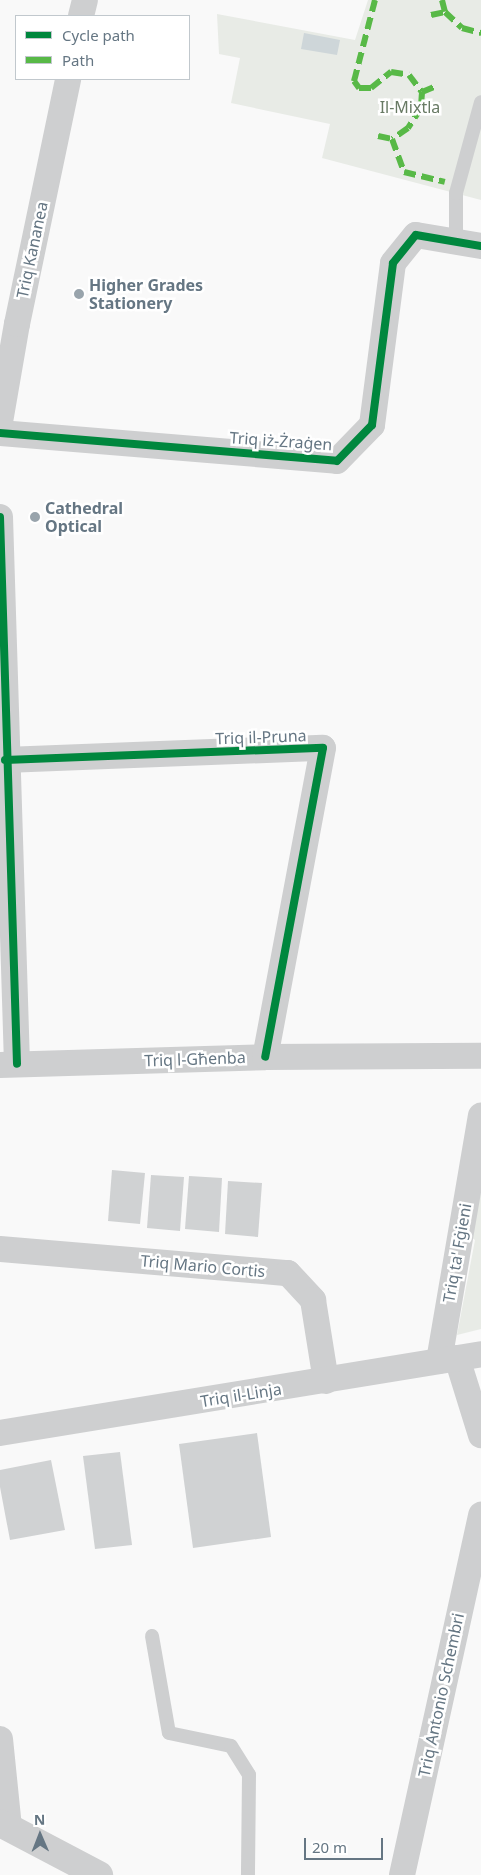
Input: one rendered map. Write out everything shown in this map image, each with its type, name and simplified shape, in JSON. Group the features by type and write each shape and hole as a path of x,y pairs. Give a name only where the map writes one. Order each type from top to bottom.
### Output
{"street":[{"path":"82,15 85,0"},
{"name":"Triq Kananea","path":"0,422 8,323 68,80"},
{"name":"Triq iż-Żraġen","path":"0,433 337,461 372,425 393,263 416,235 469,244"},
{"path":"0,517 8,1064"},
{"name":"Triq il-Pruna","path":"5,760 323,748 265,1057"},
{"name":"Triq l-Għenba","path":"8,1064 265,1057 481,1056"},
{"name":"Triq ta' Fġieni","path":"459,1358 481,1116"},
{"name":"Triq Mario Cortis","path":"0,1249 288,1273 313,1300 326,1381"},
{"path":"459,1358 481,1434"},
{"name":"Triq il-Linja","path":"0,1433 459,1358"},
{"name":"Triq Antonio Schembri","path":"402,1875 481,1515"},
{"path":"0,1739 5,1825 99,1875"}],"lane":[{"path":"469,244 456,193 481,102"},
{"path":"152,1636 169,1733 231,1746 249,1775 248,1875"}],"green space":[{"name":"Il-Mixtla","path":"368,0 481,0 481,200 322,158 330,124 231,103 240,58 219,54 217,14 355,40"},
{"path":"481,1169 481,1329 457,1335 475,1240 460,1228"}],"shaded area":[{"path":"304,33 340,40 337,55 301,49"}],"building":[{"path":"112,1170 145,1173 140,1224 108,1221"},
{"path":"151,1175 184,1177 180,1231 147,1228"},
{"path":"189,1176 222,1178 219,1232 185,1229"},
{"path":"228,1181 262,1183 258,1237 225,1234"},
{"path":"257,1433 271,1537 193,1548 179,1444"},
{"path":"120,1452 132,1545 95,1549 83,1456"},
{"path":"51,1460 65,1530 10,1540 0,1487 0,1470"}],"marked path":[{"path":"375,0 354,81 359,88 371,88 391,72 409,75 422,92 421,108 408,128 392,139 404,172 445,182"},
{"path":"442,0 445,12 462,28 481,33"},
{"path":"431,15 445,12"},
{"path":"422,92 436,86"},
{"path":"378,136 392,139"}],"cycle path":[{"path":"0,433 337,461 372,425 393,263 416,235 481,246"},
{"path":"0,517 17,1064"},
{"path":"5,760 323,748 265,1057"}],"place":[{"name":"Higher Grades Stationery","path":"79,294"},
{"name":"Cathedral Optical","path":"35,517"}]}
